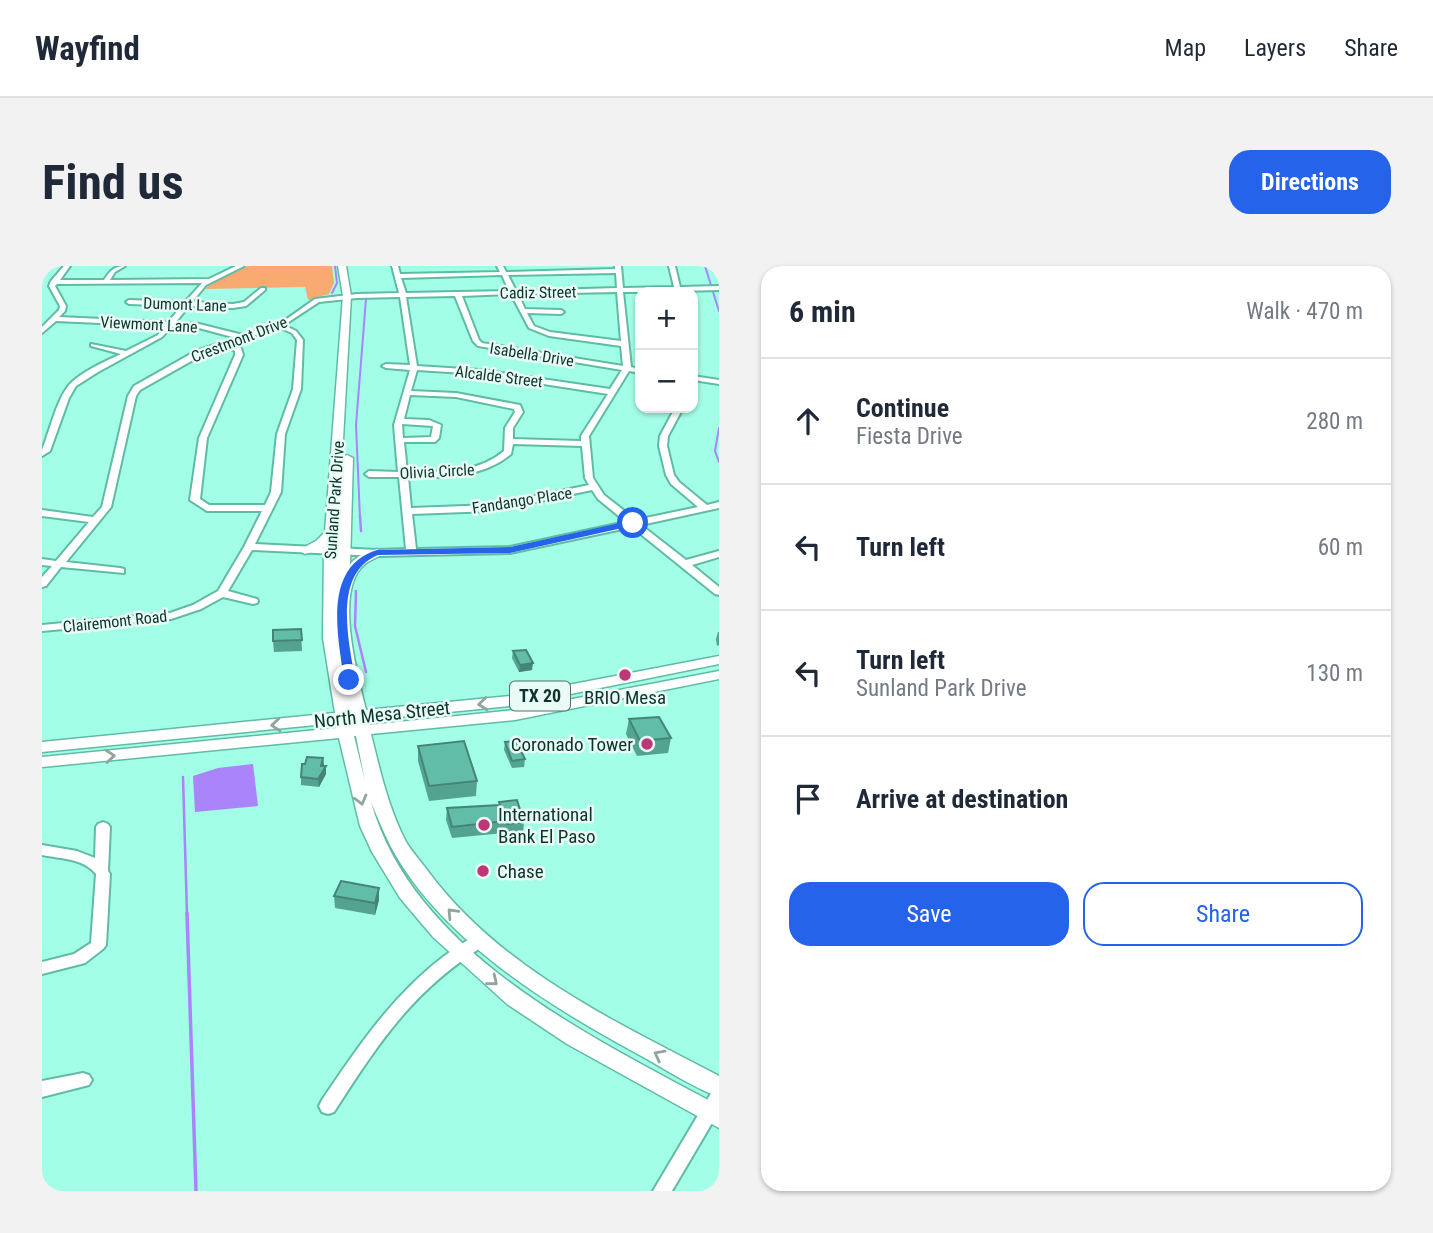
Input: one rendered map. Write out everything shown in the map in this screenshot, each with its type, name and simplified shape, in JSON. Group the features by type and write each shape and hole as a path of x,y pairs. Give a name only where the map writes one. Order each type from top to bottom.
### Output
{"main road":[{"name":"Sunland Park Drive","path":"342,266 350,298"},
{"name":"Sunland Park Drive","path":"351,266 338,531 334,555 336,637 363,807 390,848"},
{"path":"330,298 350,298"},
{"path":"305,550 320,544 338,531 358,545 377,553"},
{"path":"305,550 319,555 334,555"},
{"path":"342,592 358,562 377,553"},
{"name":"Sunland Park Drive","path":"334,555 342,592 336,637"},
{"name":"North Mesa Street","path":"513,708 719,660"},
{"path":"676,670 686,684"},
{"name":"North Mesa Street","path":"42,762 513,708 686,684 719,676"},
{"name":"North Mesa Street","path":"42,747 352,725"},
{"path":"390,848 480,940 514,969 562,1002 719,1087"},
{"path":"390,848 423,912 460,951 514,998 547,1021 714,1115"}],"street":[{"path":"42,331 54,320 63,306 52,286 67,266"},
{"path":"106,281 113,271 122,266"},
{"path":"42,453 46,450 65,398 74,385 95,370 160,336 208,281 241,266"},
{"path":"395,266 403,295 414,368 399,421 411,552"},
{"path":"447,266 451,274"},
{"path":"672,266 677,287"},
{"path":"398,275 618,268 627,369 586,431 588,469 594,487 633,523 719,592"},
{"path":"502,270 531,327 539,331 625,344"},
{"path":"53,282 208,281"},
{"name":"Dumont Lane","path":"129,302 242,306 263,289"},
{"name":"Cadiz Street","path":"350,298 635,290"},
{"name":"Isabella Drive","path":"458,294 476,341 481,345 635,370"},
{"name":"Crestmont Drive","path":"42,584 109,501 134,392 142,383 223,343 278,325 296,316 313,302 330,298"},
{"path":"523,311 561,312"},
{"name":"Viewmont Lane","path":"54,320 210,327 243,337"},
{"path":"253,601 222,593 249,547 276,492 281,434 297,389 300,340 294,332 278,325"},
{"path":"223,343 238,350 239,355 203,438 195,500 207,508 269,508"},
{"path":"93,345 127,353"},
{"name":"Alcalde Street","path":"386,366 480,372 612,392"},
{"path":"698,378 719,382"},
{"name":"Olivia Circle","path":"369,474 459,472 484,468 505,456 509,428 519,412 512,405 456,395 407,393"},
{"path":"676,413 664,436 663,446 670,475 675,484 705,507"},
{"path":"399,421 429,422 437,425 435,438 400,440"},
{"path":"509,441 585,444"},
{"name":"Fandango Place","path":"407,511 492,508 594,487"},
{"path":"334,555 510,550 719,505"},
{"path":"42,513 96,520"},
{"path":"249,547 305,550"},
{"path":"684,564 719,554"},
{"path":"42,562 120,571"},
{"name":"Clairemont Road","path":"42,628 171,616 197,607 222,593"},
{"path":"42,968 78,961 91,953 98,944 103,827"},
{"path":"42,850 93,861 102,869"},
{"path":"328,1107 396,1006 439,965 480,940"},
{"path":"42,1089 83,1080"},
{"path":"662,1191 714,1115 719,1095"}],"shaded area":[{"path":"248,266 332,266 334,283 329,294 308,300 305,287 205,289 216,280"},
{"path":"253,764 258,806 195,812 193,776 218,768"}],"building":[{"path":"301,629 302,640 273,641 273,630"},
{"path":"526,650 533,663 520,665 513,651"},
{"path":"659,717 671,738 640,741 629,719"},
{"path":"464,741 477,781 429,786 418,746"},
{"path":"516,741 525,759 512,761 505,742"},
{"path":"307,757 323,758 321,766 326,766 318,779 301,777 302,764 305,764"},
{"path":"517,800 524,822 507,824 505,821 452,827 447,808 500,805 499,802"},
{"path":"341,881 379,888 375,903 334,896"}],"waterway":[{"path":"332,293 337,283 335,266"},
{"path":"705,266 719,311"},
{"path":"360,518 356,425 366,299"},
{"path":"719,428 715,451 719,462"},
{"path":"360,516 361,531"},
{"path":"356,591 355,626 366,672"},
{"path":"183,777 187,915"},
{"path":"187,913 196,1191"}],"place":[{"name":"BRIO Mesa","path":"625,675"},
{"name":"Coronado Tower","path":"647,744"},
{"name":"International Bank El Paso","path":"484,825"},
{"name":"Chase","path":"483,871"}],"route":[{"path":"349,680 343,637 342,592 361,559 377,553 510,550 633,523"}]}
